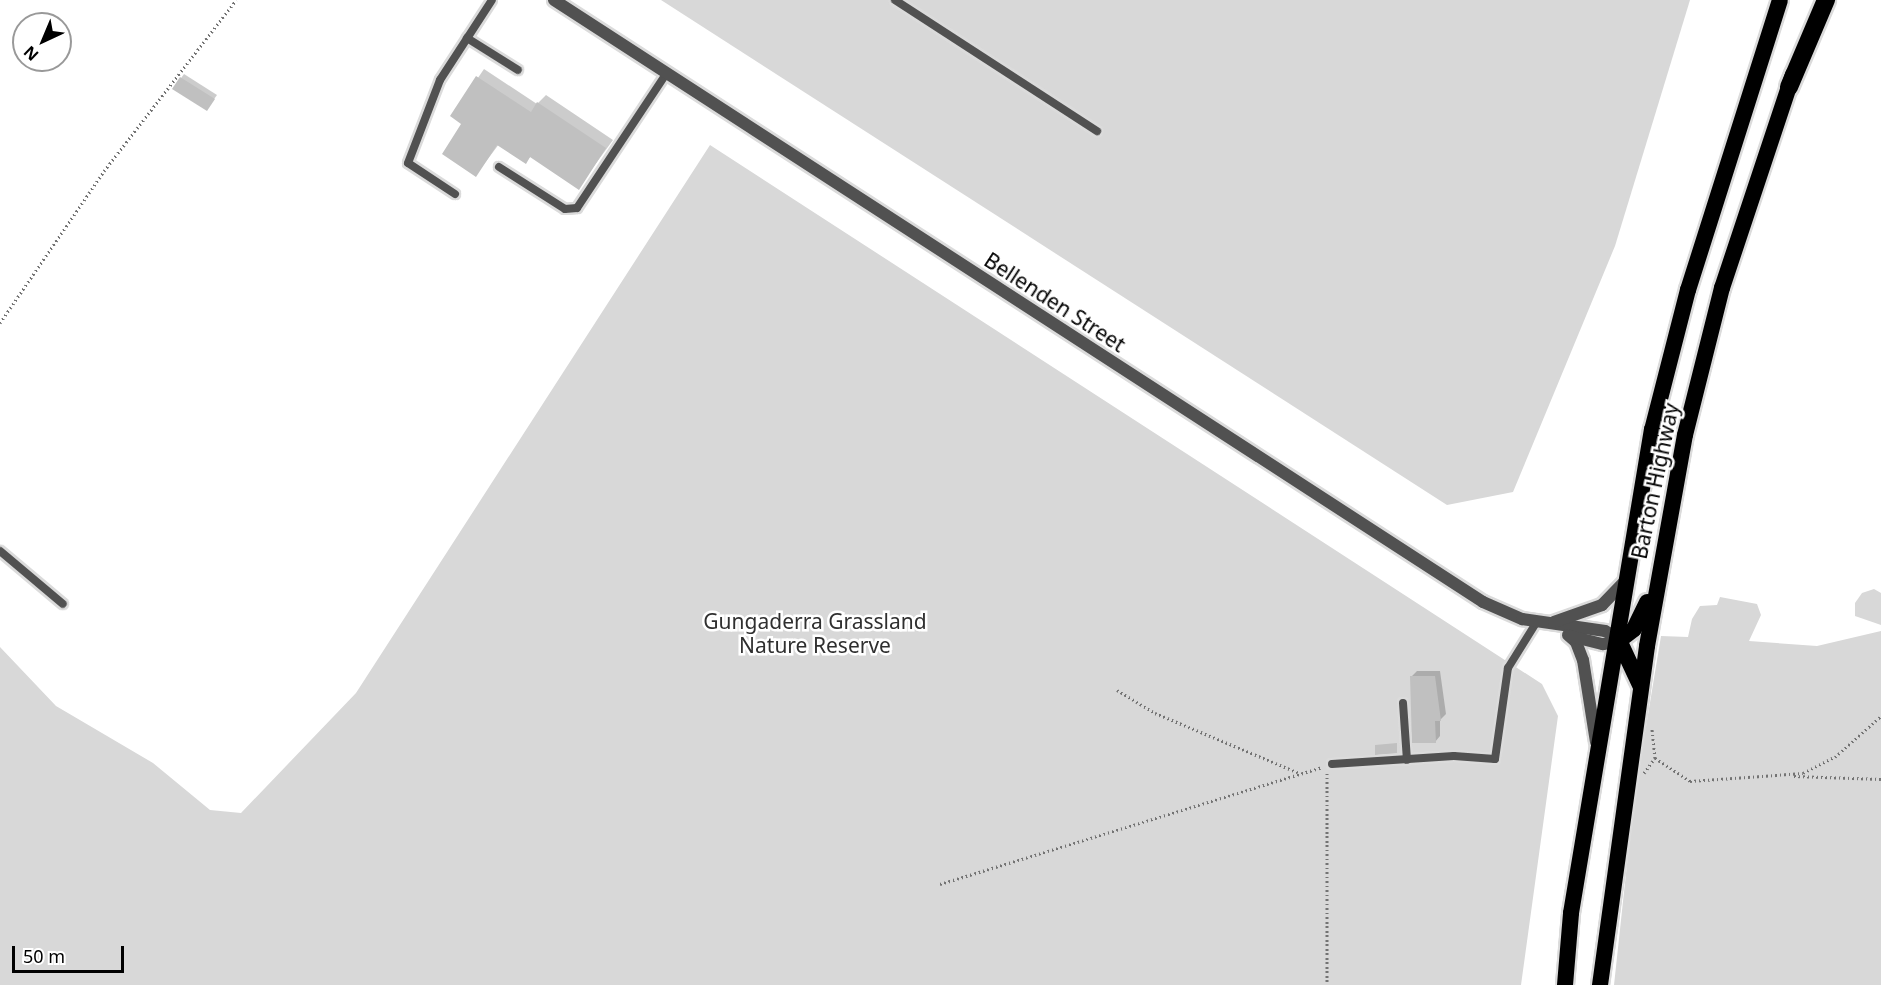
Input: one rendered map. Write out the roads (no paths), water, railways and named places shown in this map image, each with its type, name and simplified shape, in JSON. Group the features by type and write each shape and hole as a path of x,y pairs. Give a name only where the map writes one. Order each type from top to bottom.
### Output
{"highway":[{"name":"Barton Highway","path":"1565,985 1571,913 1652,430 1688,291 1780,0"},
{"name":"Barton Highway","path":"1600,985 1657,580 1685,435 1722,288 1818,0"},
{"path":"1789,87 1826,0"},
{"path":"1641,686 1618,640 1637,625 1657,580"}],"street":[{"name":"Bellenden Street","path":"554,0 1483,602 1568,635 1603,644 1618,640"},
{"path":"1541,623 1602,605 1629,575"},
{"name":"Bellenden Street","path":"1541,623 1605,631 1618,640"},
{"path":"1568,635 1576,642 1583,660 1598,752"}],"lane":[{"path":"455,194 408,163 440,80 492,0"},
{"path":"895,0 1097,131"},
{"path":"467,38 518,70"},
{"path":"500,167 565,209 577,208 666,74"},
{"path":"0,551 63,604"},
{"path":"1332,764 1454,756 1495,759 1508,668 1541,623"},
{"path":"1403,703 1407,760"}],"park label":[{"name":"Gungaderra Grassland Nature Reserve","path":"815,633"}]}
